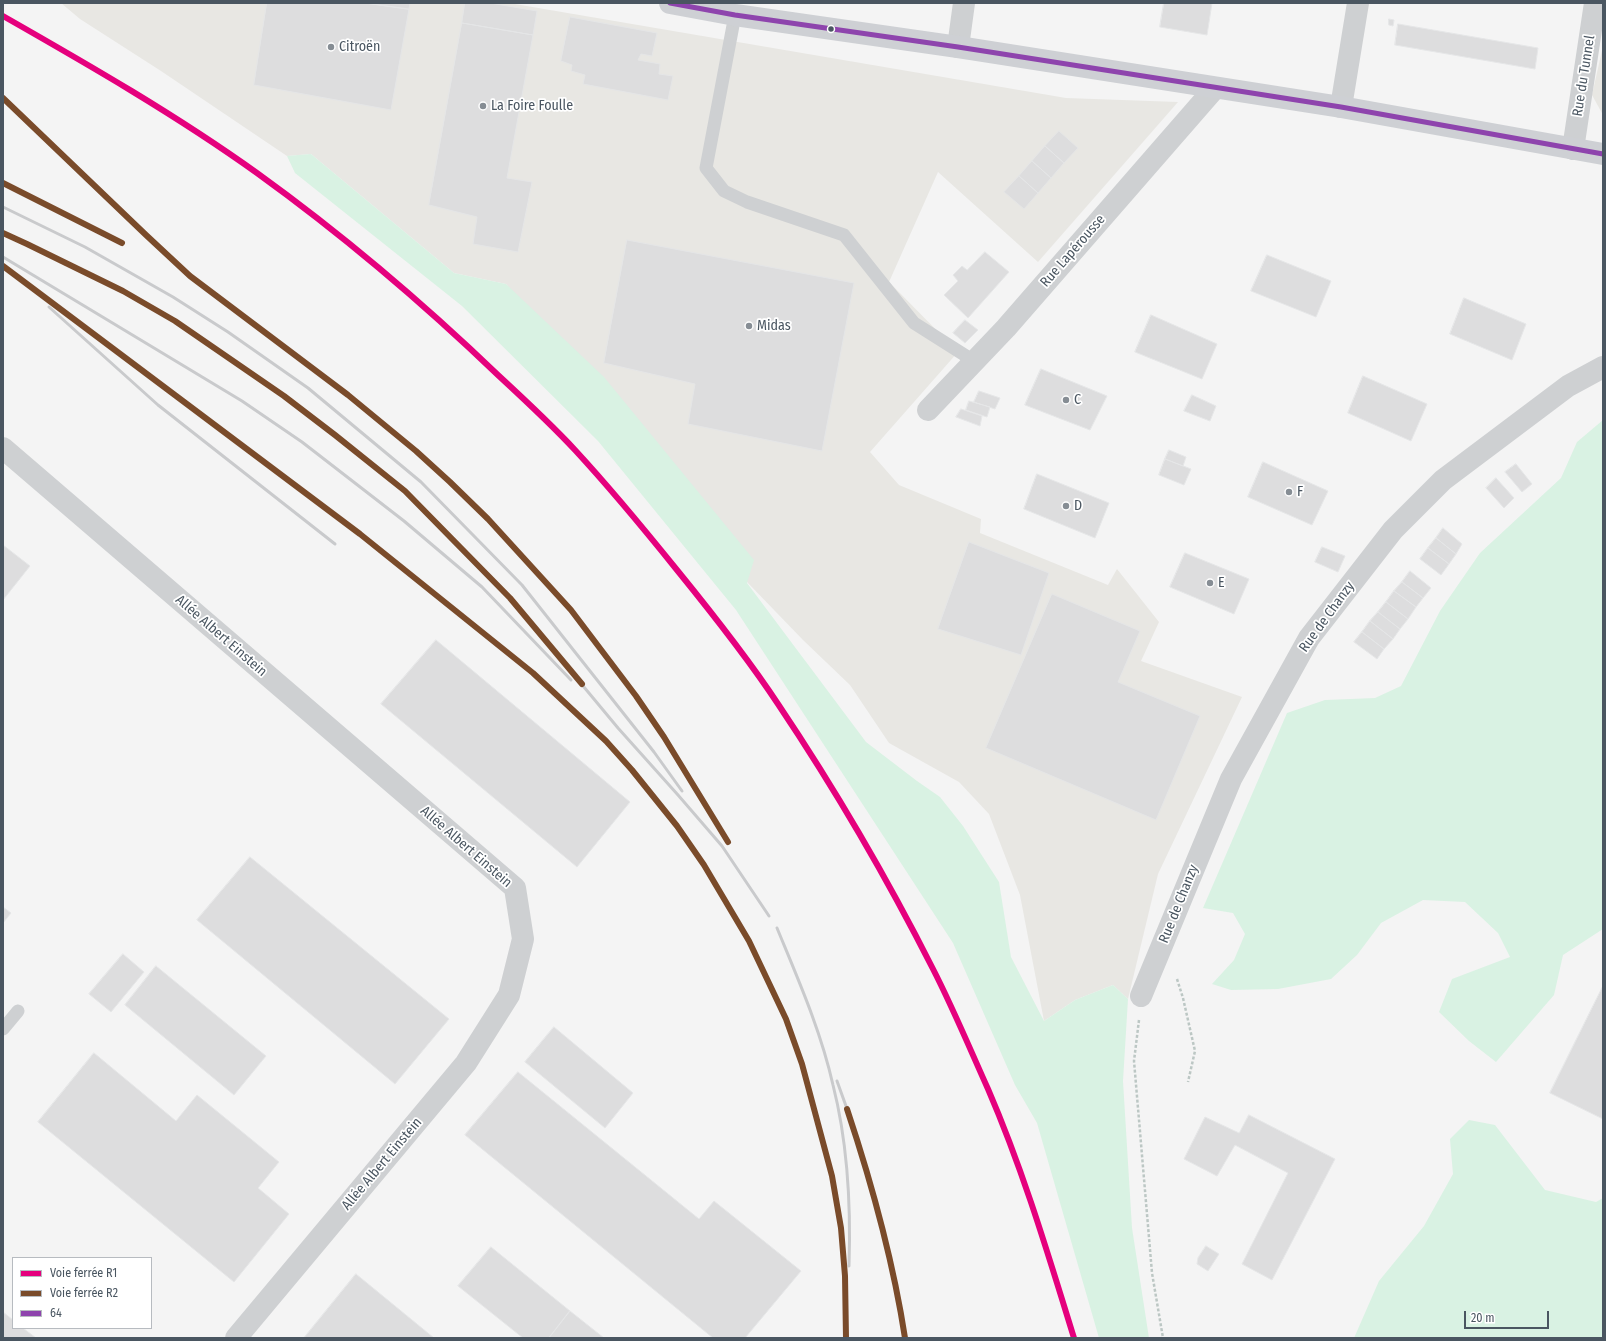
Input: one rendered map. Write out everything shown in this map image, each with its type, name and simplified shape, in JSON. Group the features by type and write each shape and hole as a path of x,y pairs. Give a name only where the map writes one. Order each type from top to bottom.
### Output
{"main road":[{"path":"670,3 735,16 958,47 1341,108 1603,154"}],"street":[{"path":"958,47 964,3"},
{"path":"1341,108 1358,3"},
{"name":"Rue du Tunnel","path":"1573,149 1595,3"},
{"name":"Rue Lapérousse","path":"928,410 1006,328 1215,88"},
{"name":"Rue de Chanzy","path":"1142,996 1231,779 1309,638 1393,530 1443,480 1568,386 1603,367"},
{"name":"Allée Albert Einstein","path":"3,448 515,888 523,939 509,995 466,1063 236,1338"}],"lane":[{"path":"735,16 706,168 724,191 747,202 844,235 914,323 974,361"},
{"path":"3,1029 18,1011"}],"path":[{"path":"1164,941 1183,998 1195,1051 1188,1082"},
{"path":"1142,996 1134,1061 1152,1273 1163,1338"}],"shaded area":[{"path":"61,3 509,3 1066,98 1178,102 1038,262 938,172 889,282 958,352 870,452 899,485 981,519 980,533 1108,585 1117,569 1159,622 1141,661 1242,697 1158,874 1128,999 1113,985 1075,1000 1044,1021 1020,895 989,814 959,782 889,743 850,685 803,640 747,582 506,284 454,273 311,154 287,156 161,71 80,19"},
{"path":"1603,46 1603,115 1592,95"}],"green space":[{"path":"311,154 454,273 506,284 604,377 754,560 747,583 866,742 940,797 963,826 999,882 1011,957 1044,1021 1075,1000 1113,985 1128,999 1123,1081 1132,1228 1149,1338 1099,1338 1037,1123 1015,1085 953,943 736,610 598,441 462,306 295,173 287,156"},
{"path":"1603,420 1603,929 1563,955 1554,995 1496,1062 1469,1041 1439,1012 1452,979 1510,957 1498,933 1465,902 1423,900 1381,923 1357,955 1331,979 1278,989 1231,990 1212,984 1234,960 1245,934 1233,913 1203,908 1287,713 1325,700 1375,698 1401,686 1440,611 1480,553 1561,478 1577,442"},
{"path":"1469,1120 1495,1125 1545,1190 1596,1202 1603,1198 1603,1338 1354,1338 1379,1281 1424,1226 1453,1174 1450,1139"}],"building":[{"name":"Citroën","path":"267,3 365,3 409,9 391,110 254,85"},
{"path":"365,3 410,3 409,9"},
{"path":"465,3 490,3 537,11 533,35 462,23"},
{"path":"1164,3 1212,3 1207,35 1160,27"},
{"path":"570,17 657,33 652,56 641,54 638,60 660,64 659,74 673,76 668,100 583,84 585,75 571,71 572,65 561,61"},
{"path":"1389,19 1394,20 1393,26 1389,25"},
{"name":"La Foire Foulle","path":"462,23 533,35 507,178 532,182 518,252 473,244 477,217 429,205"},
{"path":"1398,24 1538,48 1535,69 1395,45"},
{"path":"1059,131 1078,148 1064,163 1045,146"},
{"path":"1045,146 1064,163 1051,178 1032,161"},
{"path":"1032,161 1051,178 1038,193 1019,176"},
{"path":"1019,176 1038,193 1024,209 1004,192"},
{"path":"627,240 854,283 822,451 688,424 695,384 604,363"},
{"path":"985,252 1009,272 968,318 944,295 958,281 953,275 962,266 967,270"},
{"path":"1267,255 1331,281 1316,317 1251,291"},
{"path":"1464,298 1526,324 1512,360 1450,334"},
{"path":"1151,315 1217,344 1202,379 1135,352"},
{"path":"965,320 978,330 965,343 953,333"},
{"name":"C","path":"1041,369 1107,396 1090,430 1025,405"},
{"path":"1363,376 1427,404 1411,441 1348,413"},
{"path":"979,391 1000,398 995,409 974,402"},
{"path":"1192,395 1216,406 1210,421 1184,411"},
{"path":"969,401 990,407 987,417 966,410"},
{"path":"961,409 982,416 980,426 956,417"},
{"path":"1169,450 1186,457 1183,466 1165,459"},
{"path":"1165,459 1191,469 1184,485 1159,475"},
{"name":"F","path":"1263,462 1328,491 1312,525 1248,497"},
{"path":"1516,464 1532,484 1522,492 1505,472"},
{"name":"D","path":"1037,474 1109,503 1095,538 1024,509"},
{"path":"1496,478 1514,498 1504,508 1486,488"},
{"path":"1443,528 1462,544 1456,554 1436,538"},
{"path":"1436,538 1456,554 1449,564 1428,548"},
{"path":"969,542 1049,573 1021,655 938,629"},
{"path":"3,545 30,566 3,600"},
{"path":"1322,547 1345,556 1338,572 1315,562"},
{"path":"1428,548 1449,564 1441,575 1420,559"},
{"name":"E","path":"1185,553 1249,579 1234,614 1170,587"},
{"path":"1410,571 1431,588 1423,598 1402,582"},
{"path":"1402,582 1423,598 1416,607 1394,591"},
{"path":"1394,591 1416,607 1408,619 1386,602"},
{"path":"1052,594 1140,631 1118,682 1200,716 1156,820 986,748"},
{"path":"1386,602 1408,619 1400,629 1378,612"},
{"path":"1378,612 1400,629 1393,639 1370,621"},
{"path":"1370,621 1393,639 1384,649 1362,632"},
{"path":"1362,632 1384,649 1377,659 1354,642"},
{"path":"436,640 630,802 577,867 381,704"},
{"path":"250,857 449,1019 395,1084 197,920"},
{"path":"3,907 11,913 3,923"},
{"path":"123,954 144,972 111,1012 89,994"},
{"path":"156,966 266,1056 234,1095 125,1005"},
{"path":"1603,986 1603,1119 1550,1093"},
{"path":"554,1027 633,1093 605,1128 525,1062"},
{"path":"94,1053 176,1121 197,1095 279,1162 258,1188 289,1214 234,1282 38,1122"},
{"path":"518,1072 699,1219 714,1201 801,1271 745,1338 713,1338 465,1135"},
{"path":"1249,1115 1335,1159 1272,1280 1242,1264 1288,1173 1235,1145 1217,1176 1184,1159 1205,1117 1239,1133"},
{"path":"1206,1246 1219,1254 1208,1271 1197,1264 1198,1258"},
{"path":"491,1247 570,1311 549,1338 523,1338 458,1286"},
{"path":"356,1274 434,1338 304,1338"},
{"path":"570,1311 604,1338 549,1338"},
{"path":"3,1312 12,1319 12,1329 24,1329 36,1338 3,1338"}],"railway":[{"path":"3,98 190,276 348,395 416,451 488,519 571,610 636,696 664,737 728,842"},
{"path":"3,183 122,243"},
{"path":"3,207 85,247 173,297 228,332 308,388 421,482 522,585 654,752 682,791"},
{"path":"3,233 123,291 175,321 284,396 405,491 510,598 618,728 722,846 769,916"},
{"path":"3,257 242,401 302,442 404,521 482,587 571,680"},
{"path":"3,266 360,534 533,673 606,741 632,770 677,826 704,865 749,941 786,1019 802,1064 832,1176 841,1228 845,1276 846,1338"},
{"path":"49,307 158,405 335,544"},
{"path":"777,928 816,1025 828,1065 838,1107 845,1152 849,1198 849,1266"},
{"path":"837,1081 859,1144 886,1240 905,1338"}],"rail line":[{"name":"R1","path":"3,16 100,72 195,131 257,173 382,270 441,322 547,421 601,479 665,555 729,636 778,704 840,801 879,868 915,935 954,1014 988,1089 1013,1150 1055,1275 1074,1338"},
{"name":"R2","path":"3,98 190,276 348,395 416,451 488,519 571,610 636,696 664,737 728,842"},
{"name":"R2","path":"3,183 122,243"},
{"name":"R2","path":"3,233 123,291 175,321 284,396 335,435 405,491 510,598 582,684"},
{"name":"R2","path":"3,266 360,534 533,673 606,741 632,770 677,826 704,865 749,941 786,1019 802,1064 832,1176 841,1228 845,1276 846,1338"},
{"name":"R2","path":"847,1109 881,1222 905,1338"}],"transit line":[{"name":"64","path":"670,3 735,15 958,47 1341,107 1603,154"}],"place":[{"name":"Citroën","path":"331,47"},
{"name":"La Foire Foulle","path":"483,106"},
{"name":"Midas","path":"749,326"},
{"name":"C","path":"1066,400"},
{"name":"F","path":"1289,492"},
{"name":"D","path":"1066,506"},
{"name":"E","path":"1210,583"}]}
